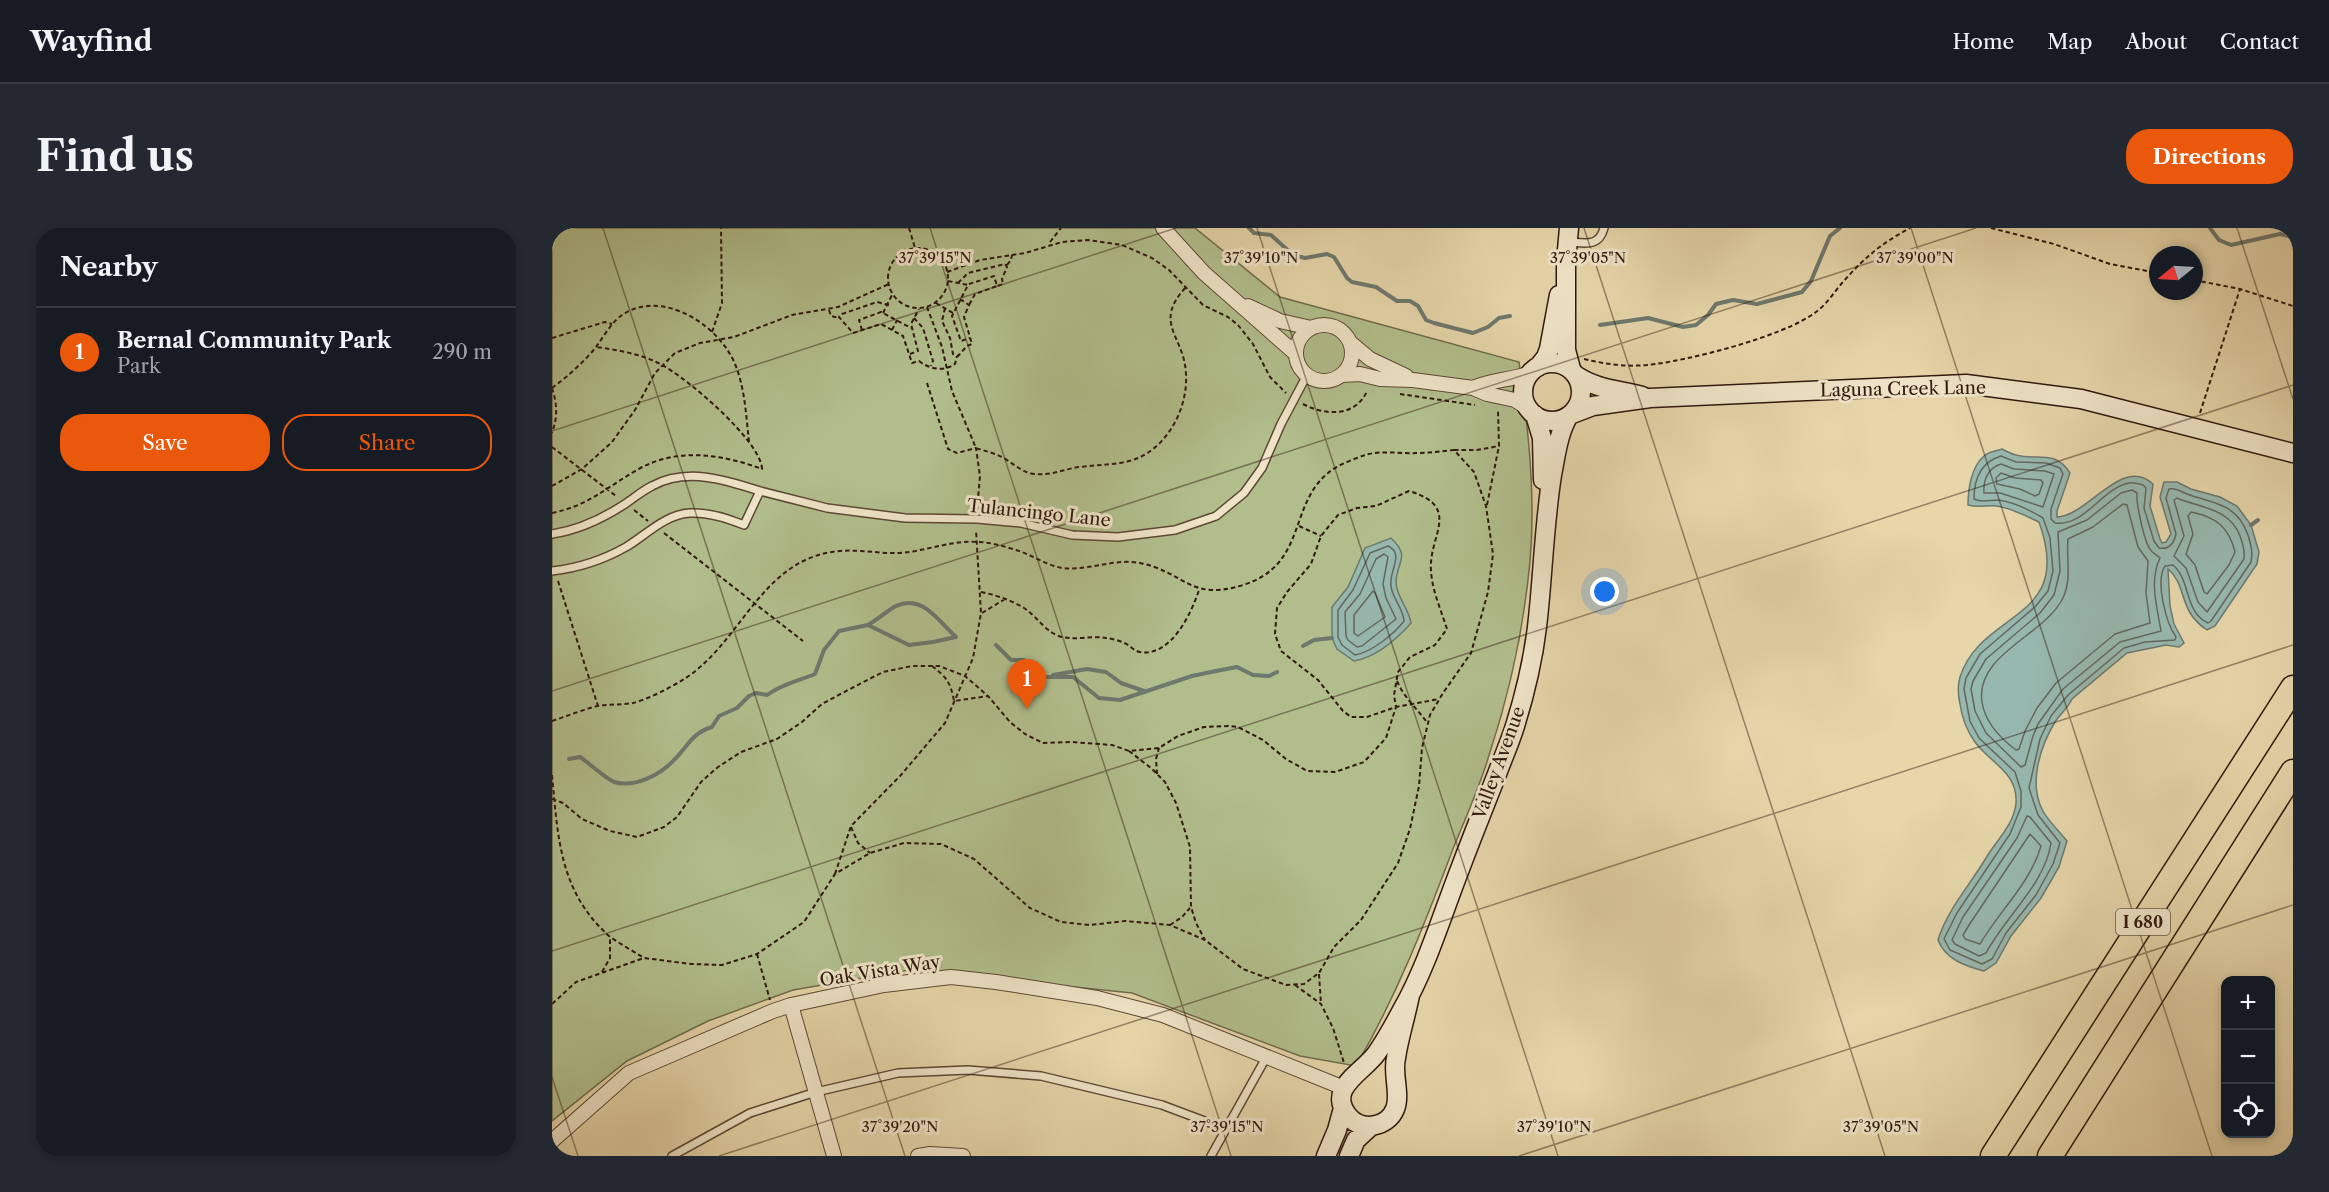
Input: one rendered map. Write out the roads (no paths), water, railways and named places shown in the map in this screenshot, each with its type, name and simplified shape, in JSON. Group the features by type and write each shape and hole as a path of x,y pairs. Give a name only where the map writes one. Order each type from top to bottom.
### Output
{"highway":[{"name":"I 680","path":"1993,1156 2293,688"},
{"name":"I 680","path":"2050,1156 2293,772"}],"street":[{"path":"1163,228 1204,273 1296,354"},
{"path":"1311,328 1298,340 1296,354 1301,370 1307,375 1324,381 1342,375 1360,374 1380,379 1413,380 1473,388 1487,394 1515,400 1551,421 1570,415 1580,402 1581,388 1566,350 1567,244"},
{"path":"1532,412 1525,401 1523,391 1534,370 1546,357 1549,348 1567,244"},
{"path":"1233,298 1280,321 1311,328 1334,326 1370,358 1413,380"},
{"path":"1342,375 1350,362 1351,343"},
{"path":"1473,388 1488,381 1516,378 1549,363 1575,368"},
{"name":"Laguna Creek Lane","path":"1575,368 1587,383 1650,398"},
{"name":"Laguna Creek Lane","path":"1570,415 1593,406 1650,398 1966,384 2081,399 2293,453"},
{"name":"Valley Avenue","path":"1532,412 1542,438 1545,521"},
{"name":"Valley Avenue","path":"1344,1088 1353,1076 1352,1069 1378,1052 1410,995 1514,729 1529,672 1537,626 1545,521 1559,438 1570,415"},
{"name":"Oak Vista Way","path":"552,1141 629,1073 773,1011 791,1005 884,986 951,977 1097,998 1163,1015 1344,1088"},
{"name":"Valley Avenue","path":"1350,1156 1356,1140 1371,1126 1381,1124 1389,1118 1395,1109 1397,1099 1395,1059 1410,995"},
{"path":"791,1005 834,1156"},
{"path":"1352,1069 1381,1073 1396,1089"},
{"path":"1326,1156 1343,1108 1344,1088"},
{"path":"1343,1108 1350,1118 1359,1124 1371,1126"},
{"path":"918,1156 930,1154 963,1156"}],"lane":[{"path":"1567,244 1592,244 1599,240 1604,228"},
{"name":"Tulancingo Lane","path":"552,534 588,525 653,485 686,476 728,480 826,508 905,518 977,519 1021,523 1072,535 1118,537 1175,531 1216,516 1244,493 1262,468 1307,375"},
{"path":"554,571 583,566 611,555 664,521 682,514 716,515 744,525 760,491"},
{"path":"1211,1156 1267,1056"},
{"path":"672,1156 750,1113 816,1092 898,1073 968,1070 1041,1076 1162,1105 1226,1130"}],"water":[{"path":"2002,449 2024,457 2052,458 2070,473 2057,517 2069,514 2081,507 2117,481 2129,477 2141,477 2153,484 2150,506 2160,539 2162,543 2166,542 2171,534 2160,497 2164,482 2177,482 2191,489 2220,497 2237,506 2251,525 2259,552 2257,564 2215,626 2207,630 2191,614 2178,583 2168,569 2170,606 2174,624 2184,643 2179,647 2166,645 2127,653 2072,699 2055,722 2041,754 2036,789 2043,811 2067,841 2059,867 2041,898 2011,936 1996,963 1984,971 1951,957 1941,947 1938,940 1953,908 2008,826 2016,803 2013,783 1975,742 1965,724 1958,684 1971,655 1987,638 2021,612 2036,597 2045,579 2047,555 2039,522 2002,507 1968,505 1970,486 1976,466 1986,455"},
{"path":"1391,538 1402,555 1396,582 1411,623 1385,647 1370,656 1354,661 1337,649 1332,638 1332,607 1348,587 1365,548"}],"waterway":[{"path":"1249,228 1254,233 1271,235 1293,255 1305,258 1327,254 1334,257 1352,282 1376,287 1397,301 1410,301 1418,306 1426,320 1434,323 1473,333 1488,327 1499,318 1510,316"},
{"path":"1600,325 1648,318 1683,327 1696,325 1716,304 1733,300 1757,304 1802,292 1811,281 1830,236 1840,228"},
{"path":"2210,228 2219,240 2231,245 2280,234 2293,237"},
{"path":"2251,525 2258,520"},
{"path":"868,625 896,606 906,603 914,604 929,611 955,636"},
{"path":"569,759 580,757 614,782 639,782 662,771 695,736 712,727 719,716 737,708 749,696 756,693 767,695 784,685 815,674 824,650 839,631 868,625 909,645 956,637"},
{"path":"1303,646 1314,640 1332,638"},
{"path":"996,645 1011,660 1024,660 1040,677 1073,677 1099,698 1120,700 1192,676 1237,667 1253,675 1269,676 1277,672"},
{"path":"1053,675 1087,669 1106,672 1121,683 1144,691"}],"place":[{"name":"Bernal Community Park","path":"1027,709"}]}
